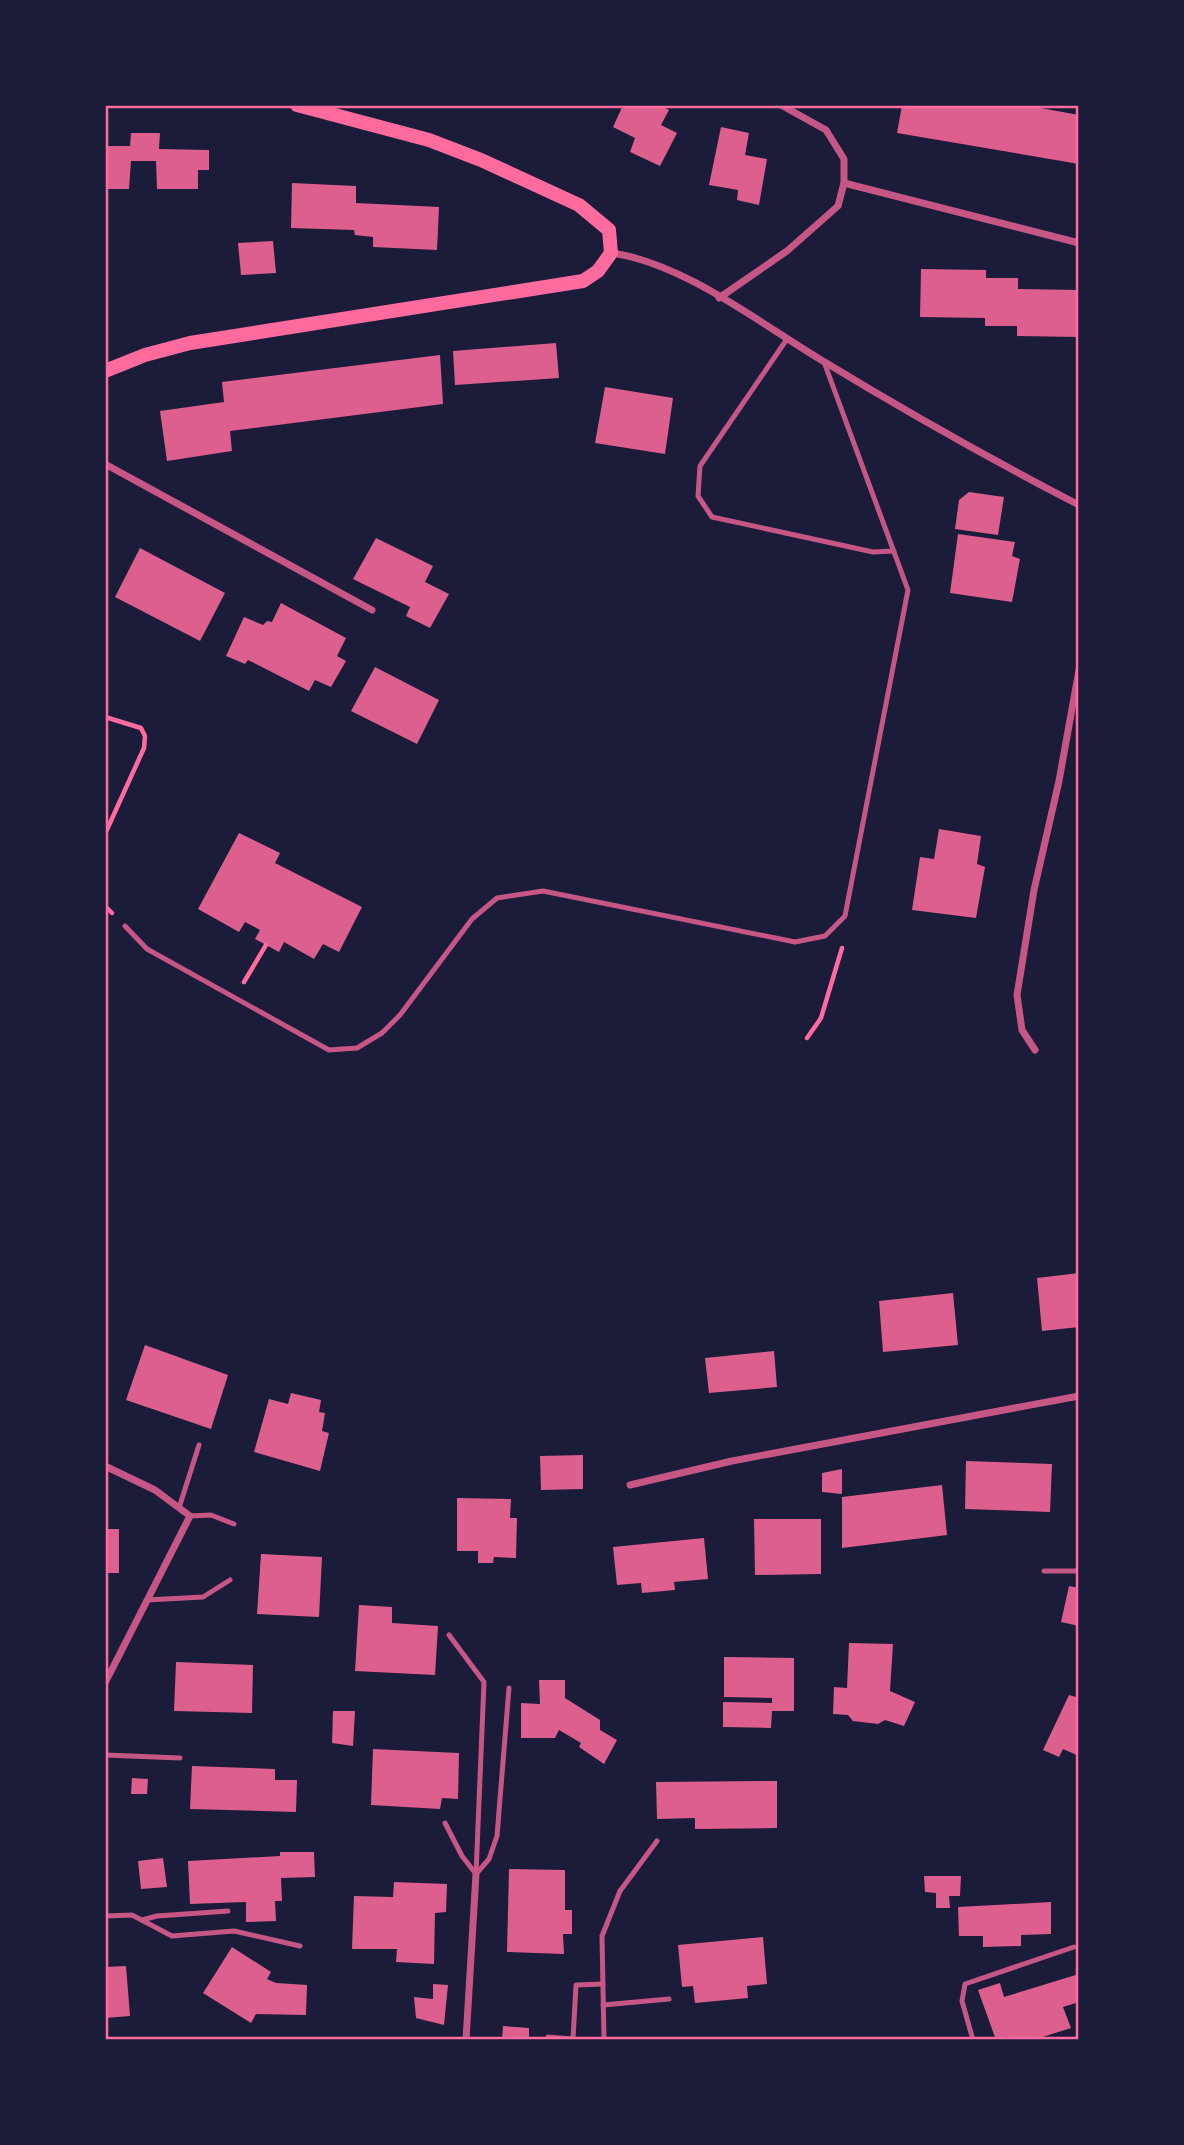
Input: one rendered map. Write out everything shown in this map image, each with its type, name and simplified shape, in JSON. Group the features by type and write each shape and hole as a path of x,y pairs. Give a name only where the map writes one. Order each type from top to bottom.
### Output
{"main road":[{"path":"105,371 145,355 190,343 583,281 598,271 611,253 609,230 579,205 429,140 297,105"}],"street":[{"path":"719,298 787,251 838,206 844,184 844,159 826,130 781,105"},
{"path":"844,184 1079,243"},
{"path":"611,253 641,257 719,298 926,423 1079,505"},
{"path":"105,464 372,610"},
{"path":"1035,1050 1022,1030 1017,995 1034,890 1059,781 1079,670"},
{"path":"630,1485 732,1461 1079,1396"},
{"path":"105,1466 155,1490 190,1516 105,1684"},
{"path":"466,2040 476,1874"}],"lane":[{"path":"787,339 700,466 698,496 712,517 873,552 894,551"},
{"path":"125,926 147,949 329,1050 357,1048 382,1033 400,1015 472,919 497,898 543,891 795,942 825,936 845,916 908,590 824,362"},
{"path":"179,1508 199,1445"},
{"path":"190,1516 211,1515 234,1524"},
{"path":"1044,1571 1079,1572"},
{"path":"147,1600 204,1597 230,1580"},
{"path":"449,1634 484,1682 476,1874"},
{"path":"476,1874 489,1859 497,1836 509,1688"},
{"path":"105,1755 180,1758"},
{"path":"445,1823 462,1856 476,1874"},
{"path":"604,2040 603,1936 620,1891 657,1841"},
{"path":"142,1920 157,1916 228,1911"},
{"path":"105,1916 132,1915 172,1936 234,1931 300,1945"},
{"path":"973,2040 962,2001 965,1984 1074,1947"},
{"path":"548,2037 573,2039 576,1985 603,1984"},
{"path":"603,2005 669,1999"}],"path":[{"path":"105,717 141,728 145,736 144,748 105,834"},
{"path":"807,1038 821,1018 841,960 845,916"},
{"path":"235,998 266,945"}],"building":[{"path":"623,105 659,105 669,110 661,125 677,133 660,166 630,152 635,138 613,127"},
{"path":"902,105 1024,105 1079,115 1079,164 897,133"},
{"path":"721,127 749,133 745,155 767,159 759,205 737,200 738,190 709,185"},
{"path":"131,133 160,133 159,149 209,150 209,170 198,170 198,189 157,189 156,161 131,161 129,189 105,189 105,146 130,146"},
{"path":"292,183 356,186 356,203 439,207 437,250 373,247 373,237 355,235 354,230 291,228"},
{"path":"273,241 276,273 241,275 238,243"},
{"path":"921,269 986,270 986,278 1018,278 1018,289 1079,290 1079,337 1017,336 1017,326 985,326 985,318 920,317"},
{"path":"556,343 559,378 455,385 453,351"},
{"path":"440,355 443,404 230,431 232,451 167,461 160,411 224,402 222,382"},
{"path":"605,387 673,398 665,454 595,443"},
{"path":"969,492 1004,497 998,535 955,529 959,500"},
{"path":"958,534 1015,542 1012,556 1020,559 1012,602 950,593"},
{"path":"376,538 433,566 425,582 449,594 430,628 406,616 410,607 353,579"},
{"path":"140,548 225,593 200,641 115,597"},
{"path":"281,603 346,638 337,656 346,661 331,687 315,680 309,691 248,660 245,664 226,656 244,617 263,625 267,621 272,622"},
{"path":"375,667 439,700 417,744 351,711"},
{"path":"939,829 981,836 977,864 985,867 976,918 912,910 920,857 934,859"},
{"path":"239,833 280,853 275,863 362,907 339,952 323,944 314,959 284,942 279,952 255,939 260,930 245,922 239,932 198,909"},
{"path":"1079,1273 1079,1327 1042,1331 1037,1278"},
{"path":"953,1293 958,1345 883,1352 879,1301"},
{"path":"145,1345 228,1375 211,1429 126,1400"},
{"path":"774,1351 777,1387 709,1393 705,1358"},
{"path":"291,1393 321,1400 319,1412 325,1413 322,1431 329,1433 320,1471 254,1452 269,1399 288,1404"},
{"path":"583,1455 583,1489 541,1490 540,1456"},
{"path":"966,1461 1052,1464 1050,1512 965,1509"},
{"path":"842,1469 842,1494 822,1492 822,1473"},
{"path":"942,1485 947,1535 842,1548 842,1497"},
{"path":"457,1498 511,1499 510,1518 517,1518 516,1558 494,1557 493,1563 478,1563 478,1551 457,1551"},
{"path":"754,1519 821,1519 821,1574 755,1575"},
{"path":"105,1529 119,1529 119,1573 105,1573"},
{"path":"704,1538 708,1579 674,1582 675,1590 642,1593 641,1583 617,1585 613,1547"},
{"path":"261,1554 322,1557 319,1617 257,1614"},
{"path":"1069,1586 1079,1588 1079,1626 1061,1622"},
{"path":"359,1605 392,1607 392,1623 438,1626 435,1675 355,1671"},
{"path":"849,1643 893,1644 890,1691 915,1702 904,1726 885,1720 878,1724 853,1721 848,1715 833,1714 834,1687 847,1688"},
{"path":"724,1657 794,1658 794,1711 772,1711 771,1728 723,1727 723,1702 772,1703 772,1698 724,1697"},
{"path":"176,1662 253,1665 252,1713 174,1711"},
{"path":"539,1680 565,1680 565,1698 600,1720 600,1730 617,1740 604,1764 579,1747 581,1743 559,1730 555,1738 521,1738 521,1703 540,1704"},
{"path":"1069,1695 1079,1698 1079,1756 1063,1749 1059,1757 1043,1750"},
{"path":"333,1711 355,1711 353,1746 332,1743"},
{"path":"373,1749 459,1753 458,1799 442,1798 440,1809 371,1805"},
{"path":"192,1766 275,1769 275,1780 297,1780 296,1812 190,1809"},
{"path":"132,1778 148,1779 147,1794 131,1794"},
{"path":"777,1781 777,1828 695,1829 695,1818 657,1819 656,1782"},
{"path":"280,1852 314,1852 315,1877 281,1878 282,1901 275,1901 276,1921 246,1922 246,1902 190,1904 188,1861 280,1856"},
{"path":"163,1858 167,1887 141,1889 138,1861"},
{"path":"509,1869 565,1870 565,1910 572,1910 572,1934 563,1934 564,1954 507,1952"},
{"path":"924,1876 961,1876 960,1896 949,1896 950,1908 936,1908 936,1893 925,1892"},
{"path":"394,1882 447,1884 446,1912 435,1913 434,1964 396,1962 397,1949 352,1949 354,1896 393,1897"},
{"path":"1051,1902 1051,1934 1021,1935 1021,1946 983,1947 983,1936 959,1936 958,1907"},
{"path":"763,1937 767,1984 747,1986 748,1998 695,2003 693,1986 682,1987 678,1945"},
{"path":"232,1947 271,1972 267,1979 276,1983 307,1985 306,2015 256,2014 251,2023 203,1993"},
{"path":"126,1966 130,2016 105,2018 105,1967"},
{"path":"1079,1974 1079,2002 1063,2007 1071,2028 1033,2040 996,2040 978,1990 1000,1983 1004,1997"},
{"path":"433,1984 448,1985 444,2025 416,2018 414,1997 433,1999"},
{"path":"503,2026 529,2028 529,2040 502,2040"}]}
